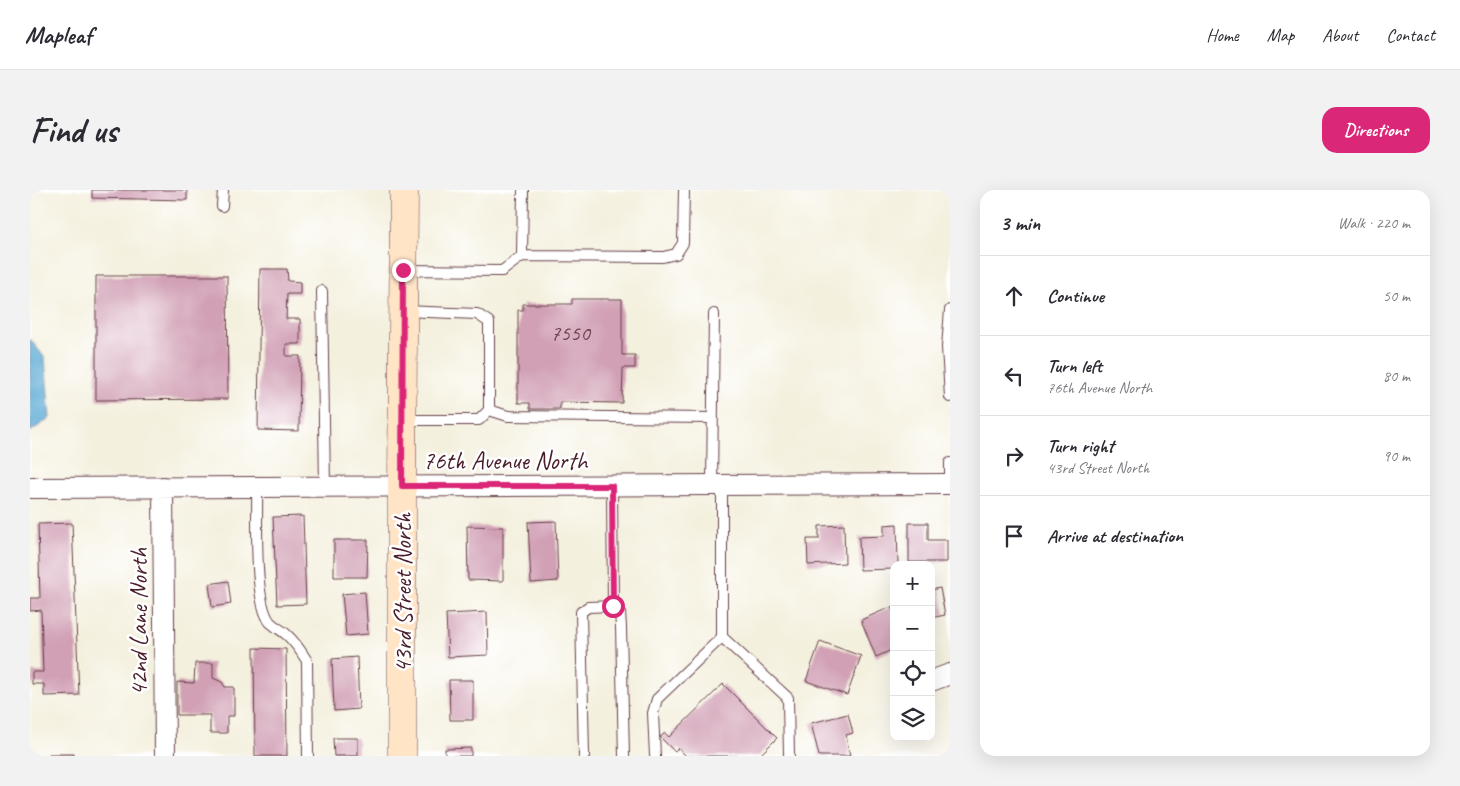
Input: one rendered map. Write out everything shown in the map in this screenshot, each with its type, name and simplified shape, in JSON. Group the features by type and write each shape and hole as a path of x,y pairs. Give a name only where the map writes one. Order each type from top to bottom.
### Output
{"street":[{"name":"43rd Street North","path":"402,756 404,190"},
{"name":"76th Avenue North","path":"30,488 950,484"},
{"name":"42nd Lane North","path":"164,487 165,756"},
{"path":"935,680 950,674"}],"lane":[{"path":"222,190 222,206"},
{"path":"522,256 523,190"},
{"path":"403,270 502,271 522,256 663,258 676,254 683,243 684,190"},
{"path":"322,291 325,487"},
{"path":"950,310 947,347 950,397"},
{"path":"402,420 479,420 488,410 488,322 477,314 403,311"},
{"path":"714,314 712,418 717,485 722,637 788,698 790,756"},
{"path":"488,410 508,416 712,418"},
{"path":"950,463 950,484"},
{"path":"612,486 613,606 620,613 624,756"},
{"path":"257,487 262,603 270,622 287,635 307,661 308,756"},
{"path":"584,756 581,612 588,606 613,606"},
{"path":"655,756 653,713 656,699 722,637"}],"water":[{"path":"30,339 45,358 50,418 30,432"}],"building":[{"path":"92,190 187,190 187,200 92,198"},
{"path":"260,269 287,269 288,281 300,282 300,294 287,294 286,319 300,319 300,344 286,344 286,356 300,356 299,431 258,430"},
{"path":"96,276 227,276 228,399 96,400"},
{"path":"572,299 622,299 622,355 635,355 635,368 623,368 622,403 560,402 560,409 530,409 530,403 518,403 518,310 523,310 523,304 572,304"},
{"path":"303,516 306,604 277,605 273,517"},
{"path":"556,521 558,581 531,583 528,522"},
{"path":"72,523 79,695 44,696 44,684 32,684 32,672 43,672 41,610 30,611 30,598 40,598 38,524"},
{"path":"909,523 928,523 928,540 947,540 947,562 909,561"},
{"path":"897,524 898,561 890,561 890,569 860,570 859,537 884,536 884,525"},
{"path":"844,525 845,563 808,565 807,539 819,539 819,526"},
{"path":"467,526 503,527 503,581 468,580"},
{"path":"334,540 368,540 367,577 334,577"},
{"path":"228,581 231,604 212,607 209,584"},
{"path":"940,588 945,615 935,617 935,606 935,589"},
{"path":"365,592 368,634 346,636 342,594"},
{"path":"890,607 890,651 876,657 861,620"},
{"path":"487,612 488,655 448,657 446,614"},
{"path":"820,641 861,656 847,695 806,681"},
{"path":"254,648 286,649 287,756 255,756"},
{"path":"357,657 359,709 334,711 332,659"},
{"path":"195,663 213,663 213,678 222,682 225,687 234,687 234,716 227,716 227,733 210,733 210,715 177,715 177,682 194,683"},
{"path":"449,680 473,680 473,720 450,720"},
{"path":"723,684 777,738 759,756 686,756 678,748 675,752 660,737 665,733 669,737"},
{"path":"848,714 853,733 846,735 850,756 819,756 811,723"},
{"path":"333,738 358,738 358,756 334,756"},
{"path":"471,748 471,756 445,756 445,749"},
{"path":"49,754 74,754 74,756 49,756"}],"route":[{"path":"403,270 402,486 612,486 613,606"}]}
